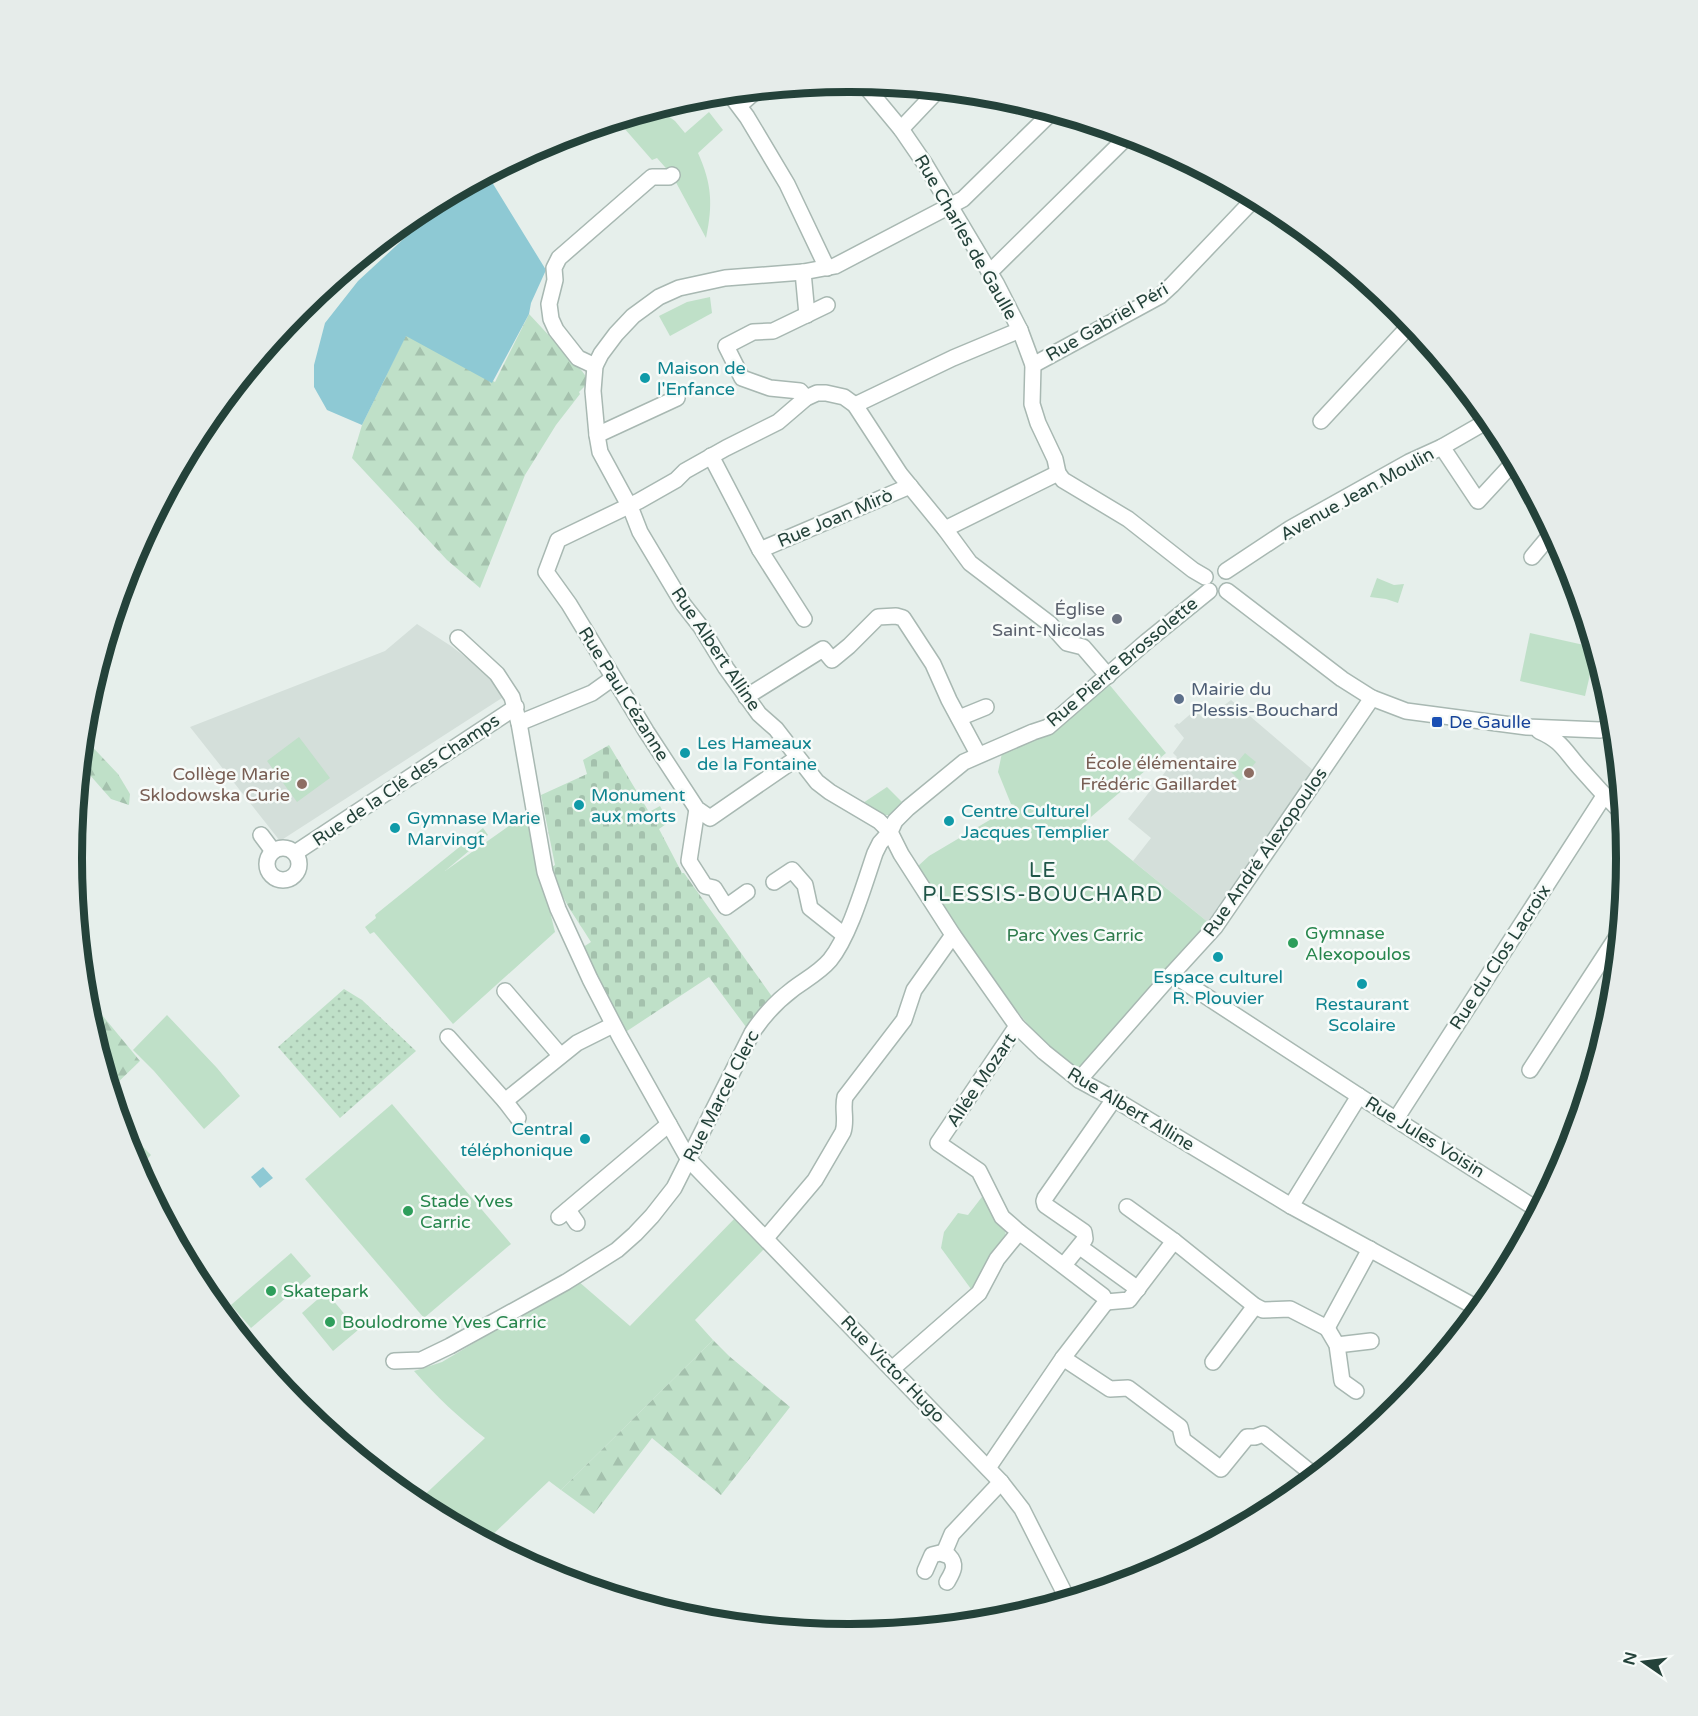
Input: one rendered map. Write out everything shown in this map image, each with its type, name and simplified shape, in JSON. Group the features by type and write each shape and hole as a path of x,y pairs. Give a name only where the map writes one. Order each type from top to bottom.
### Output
{"street":[{"name":"Rue Charles de Gaulle","path":"871,92 901,129 925,164 989,271 1020,330 1033,365 1032,404 1055,459 1058,473"},
{"path":"901,129 932,96"},
{"path":"740,105 748,98"},
{"path":"736,100 788,184 827,268"},
{"path":"672,175 652,177 558,258 554,268 555,280 549,304 550,319 578,358 595,366 616,334 633,316 659,297 679,288 710,281 803,272 835,266 951,207 963,200 1045,118"},
{"path":"989,271 996,267 1122,142"},
{"name":"Rue Gabriel Péri","path":"1033,365 1160,296 1249,205"},
{"path":"803,272 807,315"},
{"path":"806,398 800,391 770,388 742,378 724,340 753,332 773,331 827,305"},
{"path":"855,405 953,358 1020,330"},
{"path":"1321,422 1405,331"},
{"name":"Rue Albert Alline","path":"595,366 593,391 600,452 640,532 683,604 701,627 746,697 759,714 776,729 817,782 879,821 890,832 901,855 952,935 1017,1026 1044,1052 1079,1080 1291,1206 1471,1305"},
{"path":"629,506 676,480 685,471 711,456 778,422 806,398 817,393 844,397 855,405 900,474 970,562 1050,624 1067,643 1083,647 1108,676"},
{"path":"597,435 677,398"},
{"name":"Avenue Jean Moulin","path":"1226,571 1291,528 1409,462 1481,425"},
{"path":"1442,447 1478,501 1509,468"},
{"path":"711,456 760,550 804,619"},
{"path":"945,528 1058,473 1063,480 1128,519 1193,570 1218,594 1227,591 1231,580 1226,571 1216,568 1212,570 1208,584"},
{"name":"Rue Joan Mirò","path":"760,550 910,486"},
{"name":"Rue Paul Cézanne","path":"629,506 558,540 546,572 569,604 697,809"},
{"path":"1532,557 1546,540"},
{"name":"Rue Pierre Brossolette","path":"890,832 908,808 964,762 978,754 1048,727 1108,676 1208,584"},
{"path":"1227,591 1342,679 1372,698 1406,711 1527,727 1604,728"},
{"path":"746,697 823,649 832,660 878,617 896,616 903,618 933,664 978,754"},
{"name":"Rue Victor Hugo","path":"458,638 498,674 516,707 545,872 558,909 613,1025 689,1160 1001,1482 1022,1509 1064,1593"},
{"path":"519,723 592,693 614,678"},
{"name":"Rue André Alexopoulos","path":"1079,1080 1215,927 1372,698"},
{"path":"959,718 986,706"},
{"name":"Rue de la Clé des Champs","path":"295,853 516,707"},
{"path":"1527,727 1551,737 1564,747 1571,758 1614,805"},
{"path":"1571,758 1572,747 1581,738 1604,729"},
{"path":"747,892 726,907 714,888 705,886 689,861 697,809 710,818 797,758"},
{"name":"Rue du Clos Lacroix","path":"1396,1119 1604,796"},
{"name":"Rue Marcel Clerc","path":"394,1361 421,1360 450,1347 566,1282 617,1250 652,1216 674,1188 758,1024 782,999 828,962 844,935 875,853 890,832"},
{"path":"261,836 273,851"},
{"name":"Rue de la Clé des Champs","path":"283,848 295,853 298,860 296,872 292,877 286,880 274,877 270,873 268,862 273,851 283,848"},
{"path":"774,882 792,870 805,885 810,908 844,935"},
{"path":"766,1238 815,1180 843,1132 845,1097 904,1020 914,990 952,935"},
{"path":"1530,1070 1610,946"},
{"path":"1172,974 1359,1096"},
{"path":"505,991 560,1055"},
{"path":"505,1101 577,1042 613,1025"},
{"name":"Allée Mozart","path":"1017,1026 938,1143 979,1171 1002,1217 1019,1232"},
{"path":"448,1036 518,1118"},
{"name":"Rue Jules Voisin","path":"1291,1206 1359,1096 1531,1206"},
{"path":"1064,1265 1085,1239 1084,1232 1045,1205 1044,1201 1114,1099"},
{"path":"568,1217 669,1124"},
{"path":"1127,1207 1174,1241 1255,1306 1263,1310 1290,1308 1327,1328 1337,1345 1342,1381 1356,1391"},
{"path":"892,1369 979,1293 997,1259 1019,1232 1064,1265 1104,1299 1129,1300 1174,1241"},
{"path":"1080,1247 1138,1289"},
{"path":"1327,1328 1370,1250"},
{"path":"988,1468 1104,1299"},
{"path":"1213,1362 1255,1306"},
{"path":"1337,1345 1371,1341"},
{"path":"1063,1358 1110,1389 1128,1388 1180,1427 1183,1440 1221,1469 1248,1437 1263,1434 1309,1471"},
{"path":"945,1553 952,1533 1001,1482"},
{"path":"925,1571 929,1557 936,1553 945,1553 950,1556 954,1565 954,1570 947,1582"}],"shaded area":[{"name":"Collège Marie Sklodowska Curie","path":"417,624 485,672 505,696 280,841 190,727 385,651"},
{"path":"1231,700 1314,771 1209,923 1133,861 1151,838 1128,819 1177,757 1173,753 1184,738 1174,726 1195,710 1203,718"}],"green space":[{"path":"709,112 723,130 698,153 710,195 710,215 706,238 672,175 657,158 652,160 623,126 666,114 685,133"},
{"path":"710,297 712,313 670,336 659,316 687,302"},
{"path":"529,314 582,371 587,378 587,384 556,425 525,475 480,588 447,560 352,458 362,425 406,335 495,382"},
{"path":"1377,578 1394,585 1404,584 1398,603 1370,597"},
{"path":"1530,633 1585,645 1591,669 1585,696 1520,681"},
{"name":"Parc Yves Carric","path":"1108,683 1166,753 1085,822 1209,923 1083,1066 1072,1067 1041,1041 954,932 917,867 929,856 1015,805 1011,804 998,772 1002,753"},
{"path":"299,737 330,778 297,802 267,761"},
{"path":"91,745 118,774 130,794 129,805 111,799 88,772"},
{"path":"609,745 649,812 660,806 669,822 659,829 682,873 773,998 746,1027 709,977 624,1033 580,949 591,942 558,887 552,867 555,865 541,795 587,774 583,760"},
{"path":"1245,753 1256,762 1240,781 1230,771"},
{"path":"887,787 903,803 891,815 883,815 863,803"},
{"path":"526,814 555,932 453,1024 374,932 370,934 365,927 376,918 375,915 483,828 488,835 445,871"},
{"path":"344,989 362,1000 416,1051 340,1118 278,1047"},
{"path":"102,1015 140,1061 117,1083 109,1056 99,1018"},
{"path":"167,1015 240,1096 204,1129 133,1050"},
{"name":"Stade Yves Carric","path":"392,1104 511,1244 424,1318 305,1179"},
{"path":"137,1141 151,1155 146,1160 151,1164 148,1167"},
{"path":"985,1193 1005,1228 1006,1239 977,1285 971,1289 941,1248 944,1232 958,1213 968,1215"},
{"path":"737,1216 767,1246 695,1320 713,1340 561,1490 549,1481 492,1535 424,1496 485,1438 466,1423 414,1371 442,1362 578,1281 630,1326"},
{"name":"Skatepark","path":"291,1253 311,1276 251,1328 231,1305"},
{"name":"Boulodrome Yves Carric","path":"326,1292 358,1330 333,1351 302,1313"},
{"path":"713,1340 790,1407 721,1495 652,1438 594,1514 561,1490"}],"water":[{"path":"491,181 546,270 531,303 529,314 492,383 406,336 362,425 327,410 314,387 314,365 325,323 358,281 423,221"},
{"path":"263,1167 273,1178 260,1188 251,1177"}],"place":[{"name":"Maison de l'Enfance","path":"645,378"},
{"name":"Église Saint-Nicolas","path":"1117,619"},
{"name":"Mairie du Plessis-Bouchard","path":"1179,699"},
{"name":"De Gaulle","path":"1437,722"},
{"name":"Les Hameaux de la Fontaine","path":"685,753"},
{"name":"École élémentaire Frédéric Gaillardet","path":"1249,773"},
{"name":"Collège Marie Sklodowska Curie","path":"302,784"},
{"name":"Monument aux morts","path":"579,805"},
{"name":"Centre Culturel Jacques Templier","path":"949,821"},
{"name":"Gymnase Marie Marvingt","path":"395,828"},
{"name":"Gymnase Alexopoulos","path":"1293,943"},
{"name":"Espace culturel R. Plouvier","path":"1218,957"},
{"name":"Restaurant Scolaire","path":"1362,984"},
{"name":"Central téléphonique","path":"585,1139"},
{"name":"Stade Yves Carric","path":"408,1211"},
{"name":"Skatepark","path":"271,1291"},
{"name":"Boulodrome Yves Carric","path":"330,1322"}],"district":[{"name":"LE PLESSIS-BOUCHARD","path":"1043,882"}]}
